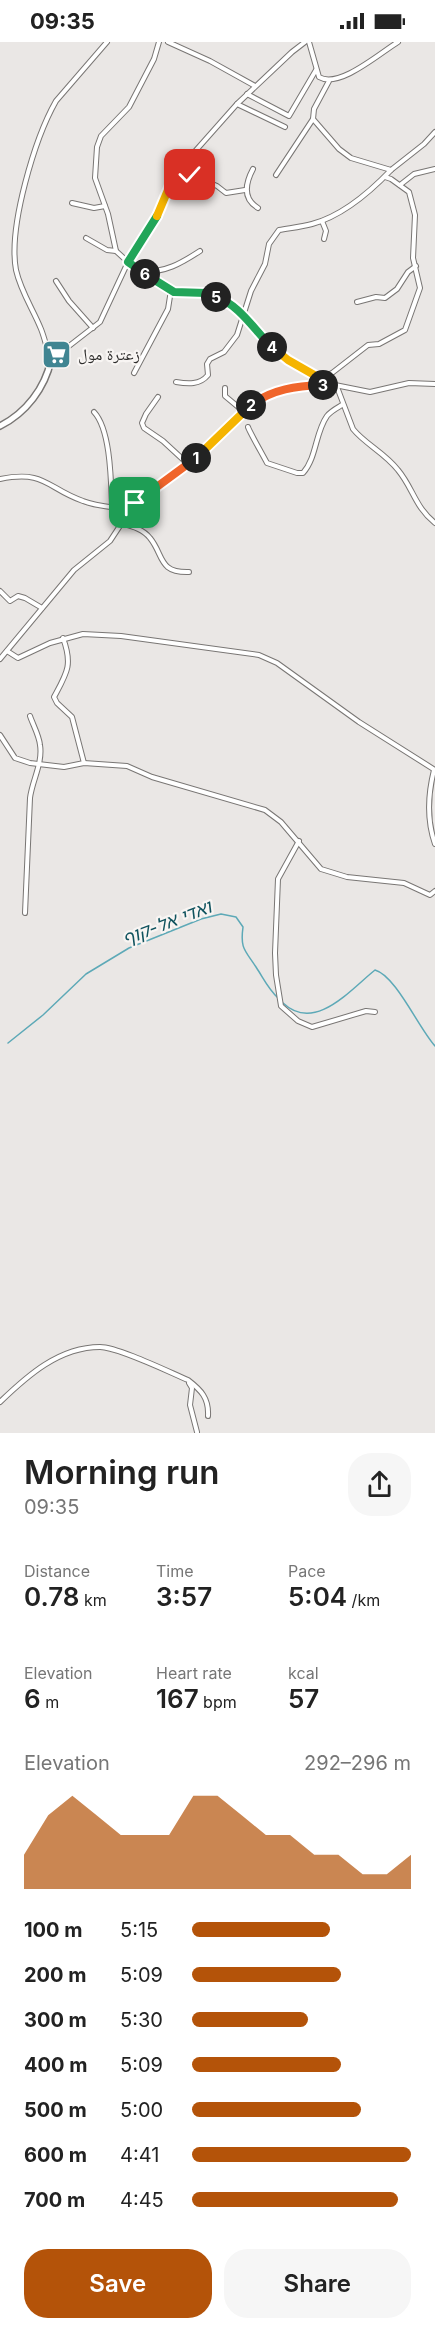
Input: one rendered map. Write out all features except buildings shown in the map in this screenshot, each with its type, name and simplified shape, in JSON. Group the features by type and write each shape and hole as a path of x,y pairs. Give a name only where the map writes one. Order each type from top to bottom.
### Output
{"street":[{"path":"51,360 40,328 23,293 16,268 18,216 47,117 56,101 107,42"},
{"path":"159,42 154,59 129,107 101,136 97,147 95,178 116,250 141,272 171,290 183,294 206,293 222,299 243,315 280,354 319,379 337,387 370,392 409,383 435,384"},
{"path":"168,42 210,61 255,86"},
{"path":"0,426 29,405 42,385 51,360 100,322 128,262 153,224 173,178 255,86 307,42 316,70 320,77 329,81 348,75 398,42"},
{"path":"247,94 289,116 306,88 312,72 316,70"},
{"path":"276,175 312,119 314,109 329,81"},
{"path":"237,104 285,127"},
{"path":"312,119 339,149 351,158 391,170"},
{"path":"176,382 187,384 205,379 208,375 207,364 210,359 229,346 237,335 251,291 265,264 272,240 279,230 333,217 424,144 435,132"},
{"path":"400,185 414,174 435,169"},
{"path":"179,170 217,186 226,193 245,190"},
{"path":"253,170 245,190 249,201 258,208"},
{"path":"319,379 333,373 368,345 378,344 405,330 420,288 413,258 415,215 410,192 384,177"},
{"path":"72,203 94,208 105,206"},
{"path":"322,221 326,231 324,239"},
{"path":"86,238 107,250 116,250"},
{"path":"141,272 156,272 178,266 200,251"},
{"path":"357,302 376,297 385,298 416,266"},
{"path":"56,281 69,301 93,328"},
{"path":"134,373 168,309 171,290"},
{"path":"0,659 74,570 110,541 130,510 144,495 189,465 243,411 263,397 277,391 292,387 330,384"},
{"path":"337,387 350,424 358,435 393,463 405,479 416,504 435,523"},
{"path":"225,388 225,396 243,411"},
{"path":"158,397 146,414 142,423 144,428 164,441 189,465"},
{"path":"248,427 250,435 260,446 267,463 303,473 328,414 342,405"},
{"path":"94,412 100,418 110,462 112,507"},
{"path":"0,479 38,477 85,502 130,510"},
{"path":"121,523 138,528 150,538 158,556 167,567 179,572 189,572"},
{"path":"0,591 10,601 18,596 42,608"},
{"path":"7,651 18,658 63,638 83,634 121,636 268,658 359,722 435,770 430,800 430,824 435,844"},
{"path":"63,638 69,655 69,669 54,697 72,717 84,763"},
{"path":"25,913 30,798 40,745 30,716"},
{"path":"0,735 15,758 38,765 64,767 84,763 127,766 152,777 265,810 281,822 321,869 347,877 404,883 430,895 435,891"},
{"path":"298,841 278,879 275,953 281,1006 298,1021 312,1027 366,1011 375,1012"},
{"path":"0,1402 40,1366 80,1350 101,1347 188,1380 200,1389 209,1404 208,1416"},
{"path":"188,1380 192,1388 190,1405 197,1432"}],"waterway":[{"name":"ואדי אל-קוף","path":"8,1043 43,1015 86,974 129,948 201,919 221,914 236,917 243,927 244,949 269,988 279,999"},
{"name":"ואדי אל-קוף","path":"283,1003 295,1011 307,1013 320,1011 343,997 375,970 383,974 399,992 435,1046"}],"place":[{"name":"زعترة مول","path":"57,354"}],"route":[{"path":"135,503 189,465 243,411 263,397 292,387 330,384 280,354 243,315 222,299 206,293 174,292 128,262 160,211 173,178 179,170 190,175"}]}
